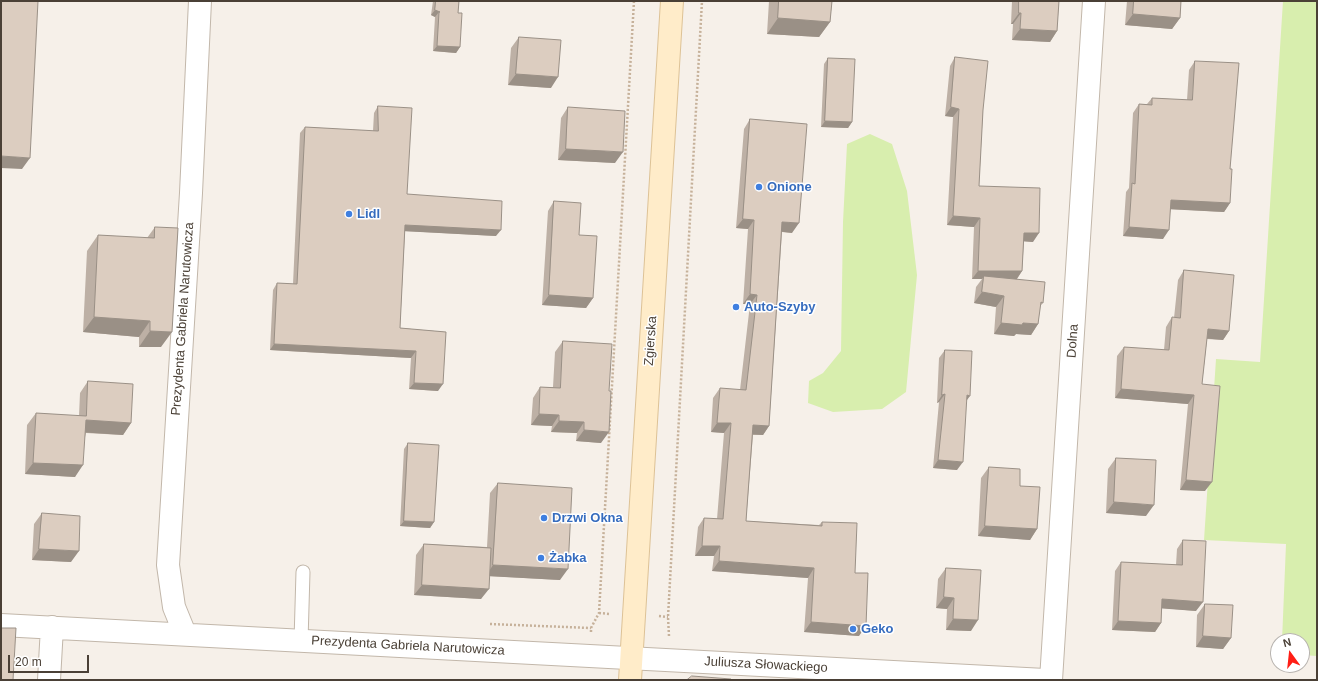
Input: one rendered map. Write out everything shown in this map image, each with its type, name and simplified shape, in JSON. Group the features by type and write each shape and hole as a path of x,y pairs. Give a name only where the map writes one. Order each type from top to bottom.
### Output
{"main road":[{"name":"Zgierska","path":"630,680 672,1"}],"street":[{"name":"Prezydenta Gabriela Narutowicza","path":"186,634 174,607 168,565 191,192 200,1"},
{"name":"Dolna","path":"1051,680 1094,1"},
{"name":"Prezydenta Gabriela Narutowicza","path":"1,625 631,657"},
{"path":"49,680 52,627"},
{"name":"Juliusza Słowackiego","path":"631,657 1045,680"}],"lane":[{"path":"301,641 303,572"}],"path":[{"path":"590,656 592,628 598,613 634,1"},
{"path":"670,660 668,617 702,1"}],"green space":[{"path":"1283,1 1317,1 1317,656 1310,656 1310,633 1282,633 1286,544 1204,540 1216,359 1260,362"},
{"path":"870,134 892,144 907,191 917,275 906,392 882,409 833,412 808,403 809,381 823,373 841,351 843,222 847,144"}],"building":[{"path":"1,1 38,1 30,158 1,156"},
{"path":"436,1 459,1 458,13 462,13 460,47 437,46 440,12 435,10"},
{"path":"779,1 832,1 830,22 778,18"},
{"path":"1019,1 1059,1 1057,31 1020,29 1021,13 1019,13"},
{"path":"1134,1 1181,1 1180,18 1133,14"},
{"path":"519,37 561,40 558,77 516,74"},
{"path":"955,57 988,61 983,110 979,186 1040,188 1039,233 1024,233 1022,271 978,271 980,218 953,216 959,109 951,107"},
{"path":"828,58 855,59 852,122 825,121"},
{"path":"1195,61 1239,63 1230,169 1232,169 1230,203 1171,200 1169,230 1129,227 1132,183 1135,184 1139,104 1152,105 1152,98 1192,100"},
{"name":"Lidl","path":"378,106 412,108 407,194 502,201 501,230 405,225 400,328 446,332 443,384 414,383 416,351 274,344 277,283 297,284 305,127 378,131"},
{"path":"568,107 625,111 623,152 566,149"},
{"path":"750,119 807,124 799,223 782,222 769,426 753,425 746,521 822,526 822,522 857,523 855,573 868,573 866,626 811,622 814,568 719,561 720,546 702,546 704,518 723,519 731,423 717,423 720,388 746,390 757,295 750,294 754,220 743,219"},
{"path":"554,201 581,203 579,235 597,236 593,298 549,295"},
{"path":"155,227 178,228 172,332 150,331 150,321 94,317 98,235 154,238"},
{"path":"1184,270 1234,275 1229,331 1208,329 1202,384 1220,386 1212,482 1186,480 1194,395 1121,389 1124,347 1169,350 1172,317 1180,318"},
{"path":"984,276 1045,282 1043,303 1041,302 1038,324 1023,323 1022,325 1001,323 1004,296 982,292"},
{"path":"563,341 612,344 609,391 611,391 609,432 584,430 584,422 559,421 559,415 539,414 540,387 560,388"},
{"path":"945,350 972,351 970,396 967,395 963,462 938,460 945,394 942,395"},
{"path":"88,381 133,384 131,423 86,420 83,465 33,463 36,413 86,416"},
{"path":"408,443 439,445 434,522 404,521"},
{"path":"1116,458 1156,460 1154,505 1114,502"},
{"path":"989,467 1020,469 1020,486 1040,487 1037,529 985,526"},
{"path":"498,483 572,488 568,569 493,565"},
{"path":"42,513 80,516 79,551 39,549"},
{"path":"1183,540 1206,541 1203,602 1162,599 1161,623 1118,621 1121,562 1182,565"},
{"path":"424,544 491,548 489,589 422,585"},
{"path":"946,568 981,570 978,620 953,619 954,598 944,597"},
{"path":"1205,604 1233,605 1231,638 1203,636"},
{"path":"1,628 16,628 13,680 1,680"},
{"path":"692,676 731,679 731,680 687,680"}],"place":[{"name":"Onione","path":"759,187"},
{"name":"Lidl","path":"349,214"},
{"name":"Auto-Szyby","path":"736,307"},
{"name":"Drzwi Okna","path":"544,518"},
{"name":"Żabka","path":"541,558"},
{"name":"Geko","path":"853,629"}]}
